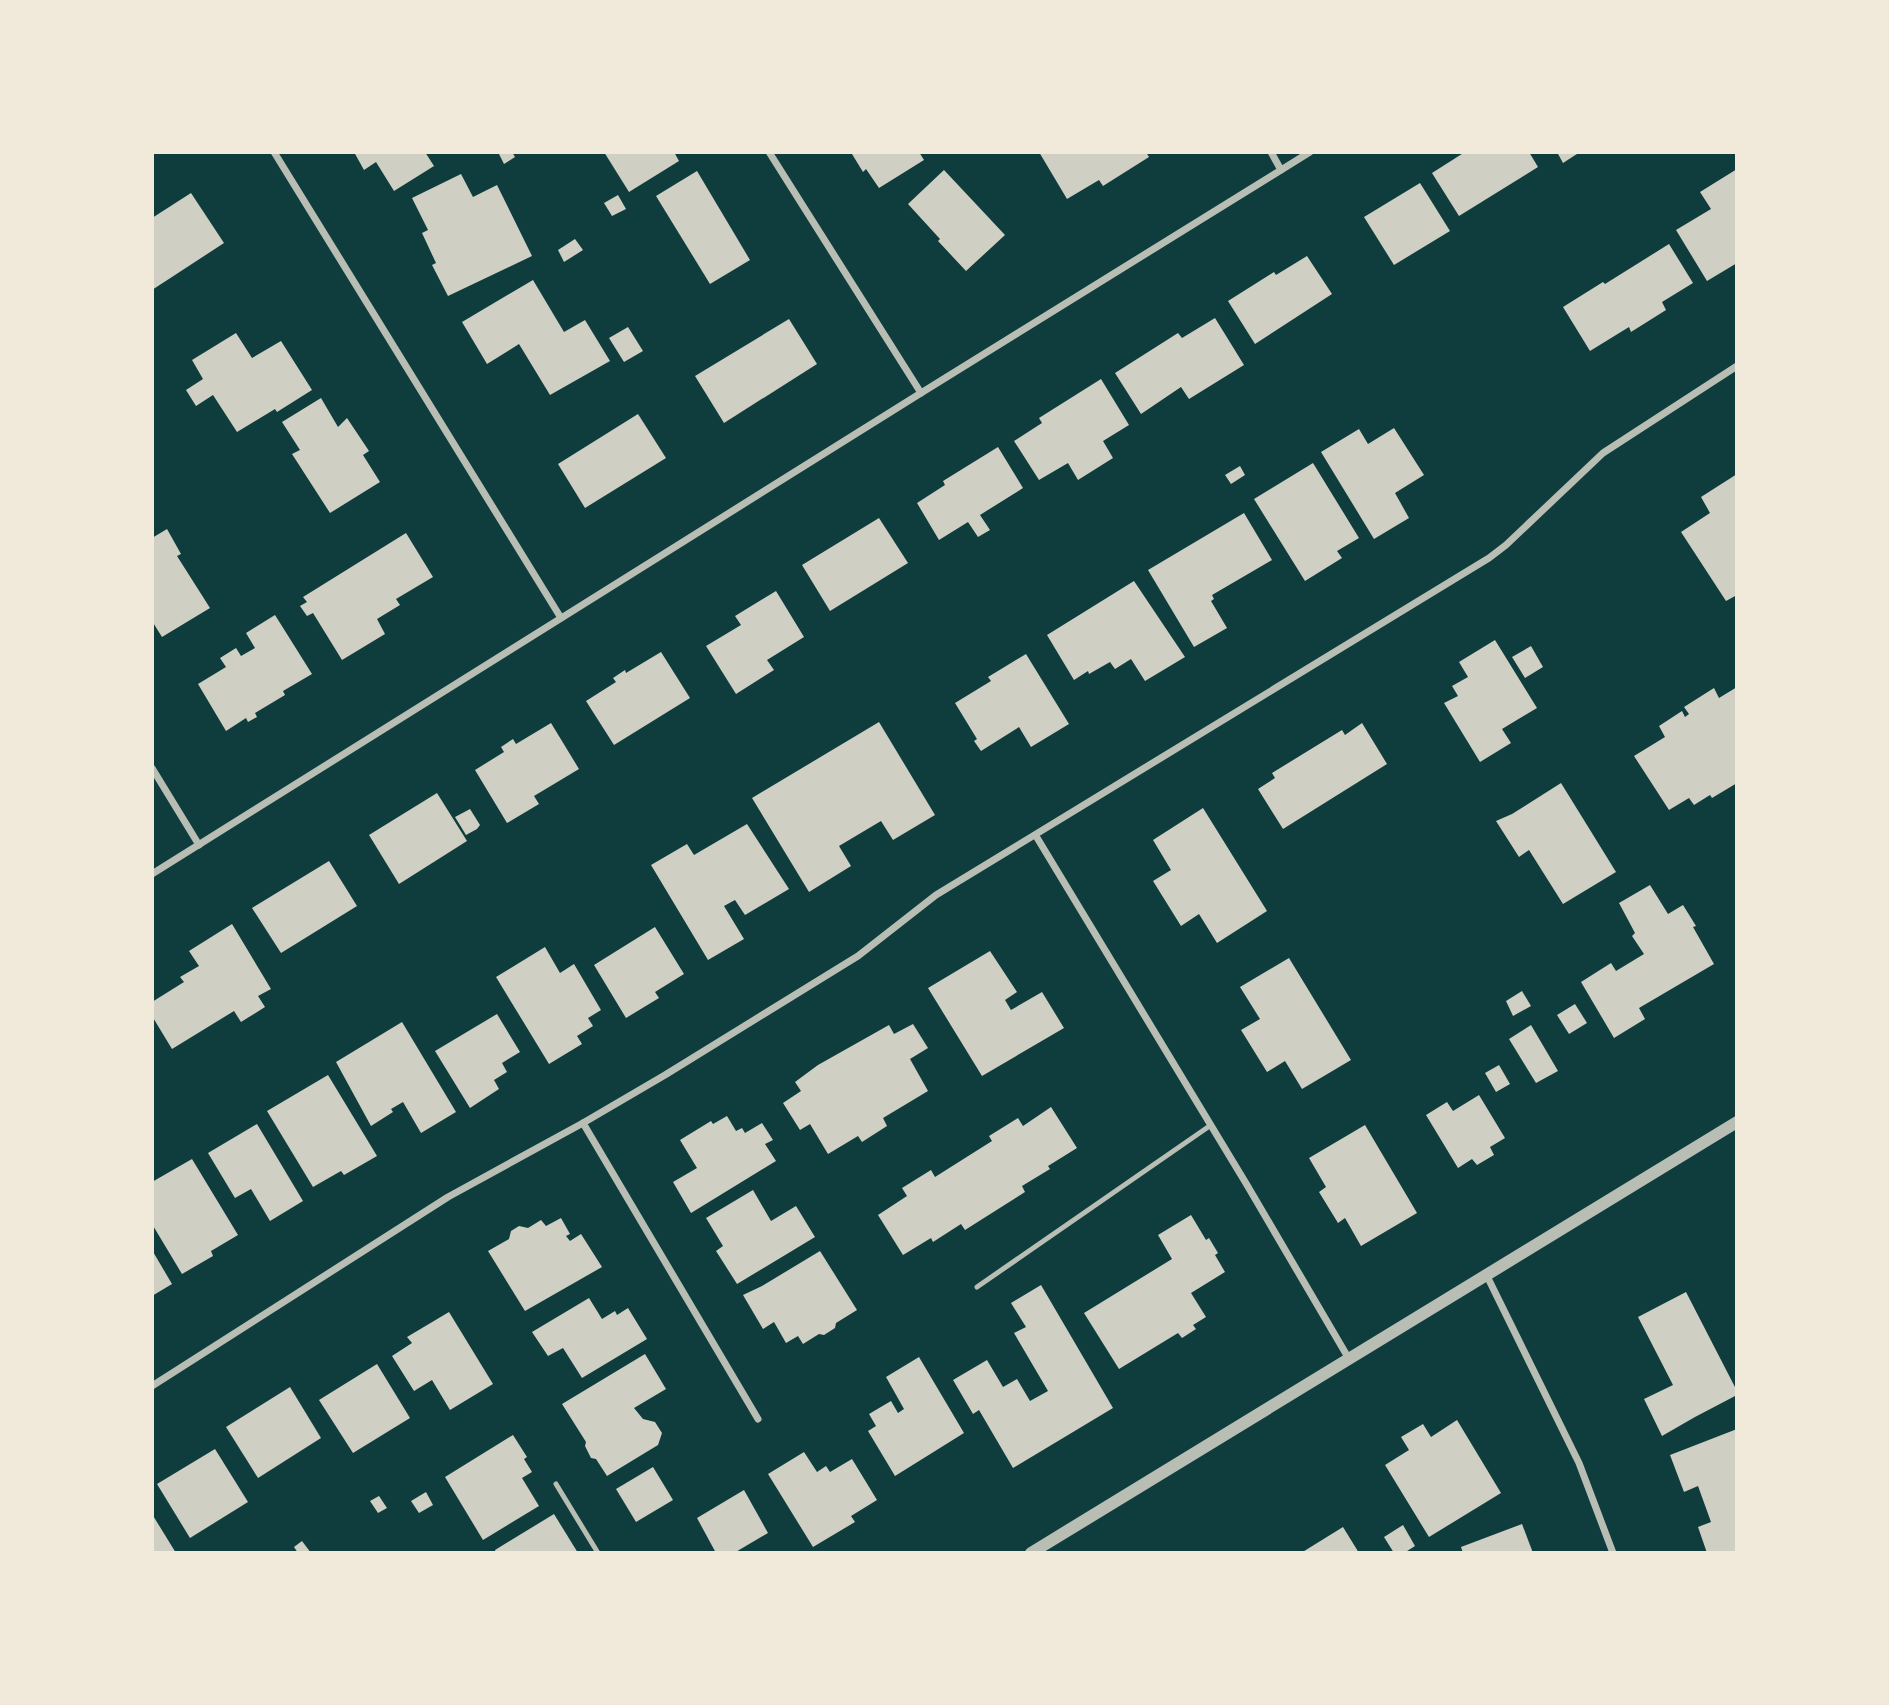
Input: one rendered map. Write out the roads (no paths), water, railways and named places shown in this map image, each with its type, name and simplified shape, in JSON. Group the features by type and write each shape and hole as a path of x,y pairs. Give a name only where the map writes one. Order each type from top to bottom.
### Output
{"street":[{"path":"274,152 561,618"},
{"path":"769,152 921,393"},
{"path":"1271,152 1282,170"},
{"path":"152,874 1310,152"},
{"path":"152,1386 449,1196 665,1075 858,956 936,895 1489,558 1603,453 1737,366"},
{"path":"152,768 199,845"},
{"path":"1035,836 1211,1125 1349,1359"},
{"path":"1031,1553 1737,1122"},
{"path":"583,1123 758,1419"},
{"path":"1486,1274 1579,1463 1613,1553"}],"lane":[{"path":"977,1287 1211,1125"},
{"path":"556,1484 598,1553"}]}
